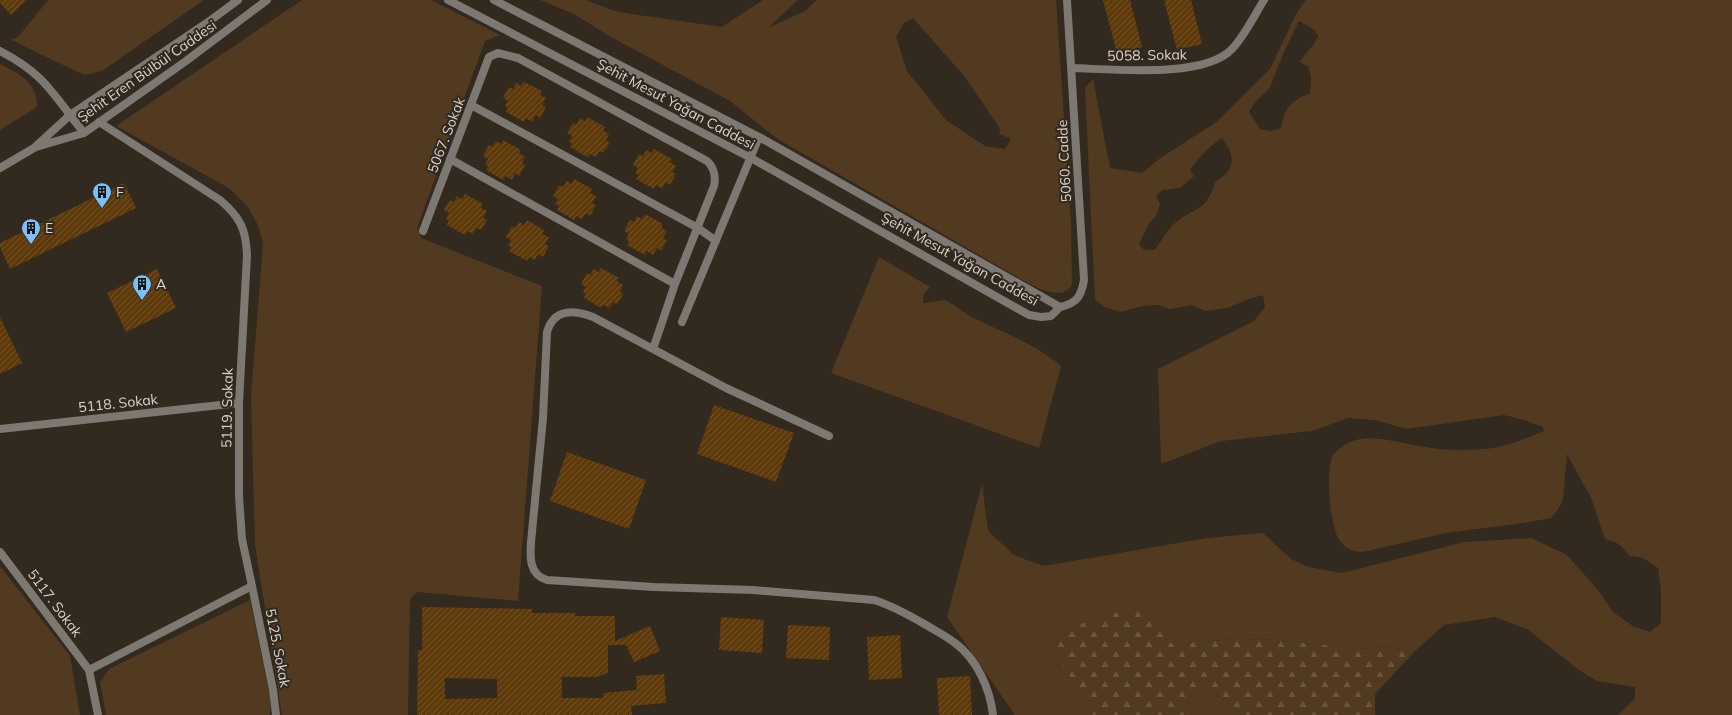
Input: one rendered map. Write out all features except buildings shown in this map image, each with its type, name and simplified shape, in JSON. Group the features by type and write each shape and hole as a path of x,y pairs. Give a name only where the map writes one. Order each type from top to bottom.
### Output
{"street":[{"name":"Şehit Eren Bülbül Caddesi","path":"0,168 34,148 70,115 238,0"},
{"name":"Şehit Eren Bülbül Caddesi","path":"34,148 84,133 186,61 267,0"},
{"name":"Şehit Mesut Yağan Caddesi","path":"448,0 751,158 1029,315 1041,317 1051,316 1060,307 759,136 494,0"},
{"name":"5060. Cadde","path":"1060,307 1070,305 1076,301 1080,294 1084,280 1066,0"},
{"name":"5058. Sokak","path":"1071,68 1138,70 1189,68 1219,59 1231,50 1264,0"},
{"path":"0,51 20,61 47,84 84,133"},
{"name":"5067. Sokak","path":"423,231 489,57 498,53 518,58 707,161 713,168 715,183 698,228"},
{"path":"471,105 698,228 716,241"},
{"name":"5119. Sokak","path":"99,122 220,200 231,209 240,222 246,238 247,255 239,403 239,496 242,539 252,586"},
{"path":"682,322 759,136"},
{"path":"450,159 676,284"},
{"path":"653,349 698,228"},
{"path":"829,436 726,388 593,317 569,312 562,314 553,319 547,332 543,418 531,553 533,569 538,575 547,580 654,587 753,590 874,600 888,604 909,615 959,646 983,678 992,702 993,715"},
{"name":"5118. Sokak","path":"0,429 239,403"},
{"name":"5117. Sokak","path":"0,552 90,670"},
{"path":"98,715 90,670 252,586"},
{"name":"5125. Sokak","path":"252,586 273,690 276,715"}],"green space":[{"path":"48,0 204,0 102,71 84,75 11,40 19,36"},
{"path":"302,0 431,0 500,35 485,41 417,228 421,238 542,286 518,601 417,592 410,599 408,715 282,715 255,545 251,396 263,244 258,225 248,207 229,188 116,126"},
{"path":"540,0 585,0 618,12 722,27 763,0 798,0 768,28 805,11 817,0 1056,0 1071,222 1072,284 1067,290 1060,293 1044,290 1026,282 776,138 730,101 611,37 574,14","holes":["913,18 965,77 999,127 1000,134 1011,139 1005,149 985,146 946,120 907,71 896,37 904,23"]},
{"path":"1306,0 1732,0 1732,715 1618,715 1635,698 1635,687 1597,681 1579,670 1527,629 1495,617 1444,625 1414,652 1393,647 1358,649 1281,640 1237,639 1171,644 1136,607 1062,664 1093,715 1015,715 947,617 982,484 988,531 1014,555 1043,566 1208,538 1263,533 1291,559 1308,567 1342,573 1464,542 1531,538 1567,555 1599,591 1613,612 1634,627 1650,632 1661,623 1661,591 1658,568 1641,558 1629,556 1619,544 1605,539 1592,500 1567,454 1563,500 1551,518 1446,533 1363,552 1350,550 1340,541 1336,534 1331,512 1329,473 1333,455 1343,446 1356,440 1373,438 1439,449 1464,450 1498,447 1544,431 1543,427 1524,420 1504,415 1406,429 1375,420 1348,418 1312,431 1221,441 1161,464 1158,369 1254,321 1265,307 1263,295 1248,299 1228,308 1205,311 1192,305 1169,309 1158,305 1142,306 1120,312 1105,307 1095,300 1085,88 1093,79 1110,168 1142,173 1159,159 1218,121 1270,69 1297,12","holes":["1299,21 1315,30 1318,37 1299,62 1308,66 1311,77 1310,93 1293,102 1286,110 1281,128 1270,131 1260,129 1249,112 1255,102 1269,89 1284,52","1222,138 1230,151 1232,162 1227,173 1215,182 1208,199 1200,208 1172,225 1154,250 1144,250 1139,244 1149,224 1157,214 1160,204 1156,196 1163,190 1180,188 1194,176 1190,170 1193,165 1209,148"]},
{"path":"0,64 20,75 31,85 36,98 37,107 0,130"},
{"path":"879,257 930,287 924,294 923,303 946,300 976,319 1033,346 1061,366 1039,448 831,373"},
{"path":"0,566 70,656 80,715 0,715"},
{"path":"250,600 270,698 270,715 106,715 100,682 109,669"},
{"path":"1136,607 1172,644 1237,639 1281,640 1358,649 1393,647 1414,652 1375,694 1375,715 1243,715 1213,690 1192,689 1184,715 1093,715 1062,664 1055,635 1090,620"},
{"path":"1191,689 1213,690 1243,715 1184,715"}],"place":[{"name":"F","path":"102,209"},
{"name":"E","path":"31,245"},
{"name":"A","path":"142,301"}]}
